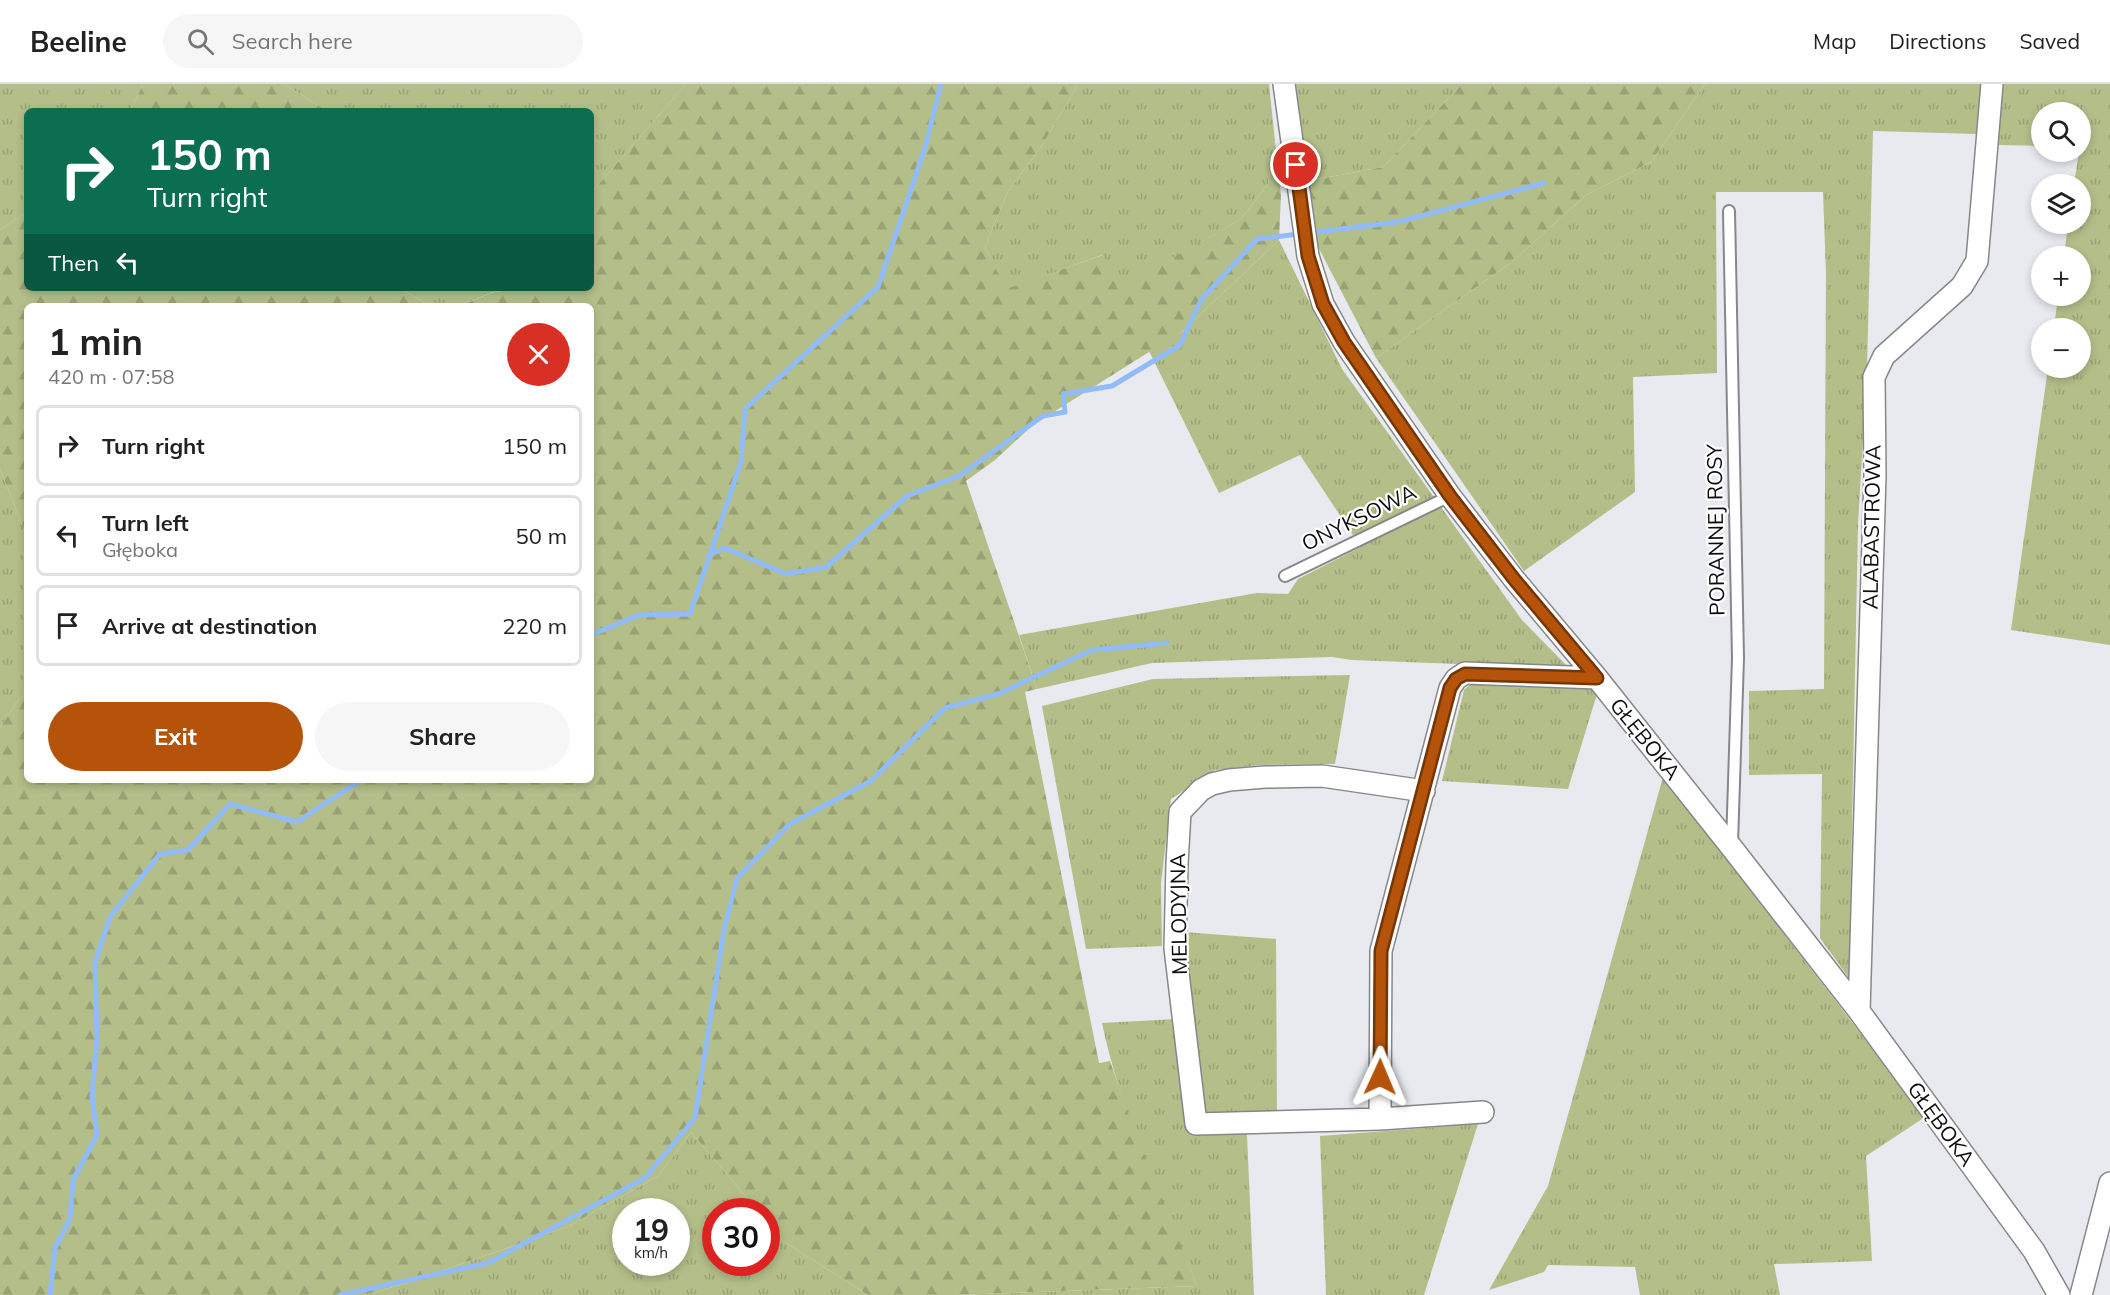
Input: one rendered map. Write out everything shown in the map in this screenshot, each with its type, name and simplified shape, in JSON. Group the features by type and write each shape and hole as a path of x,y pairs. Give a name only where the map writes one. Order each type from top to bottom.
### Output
{"street":[{"name":"GŁĘBOKA","path":"1284,84 1308,256 1323,304 1344,342 1450,496 1514,579 1597,678 1859,1011 2034,1251 2059,1295"},
{"name":"ALABASTROWA","path":"1859,1011 1875,475 1874,377 1884,356 1962,286 1977,261 1992,84"},
{"path":"1380,1119 1381,951 1450,688 1456,679 1465,674 1597,678"},
{"name":"MELODYJNA","path":"1424,791 1322,776 1229,780 1212,784 1201,790 1180,812 1175,948 1196,1124 1380,1119 1483,1112"},
{"path":"2081,1295 2110,1183"}],"lane":[{"name":"PORANNEJ ROSY","path":"1729,211 1738,658 1732,848"},
{"name":"ONYKSOWA","path":"1285,576 1450,496"}],"green space":[{"path":"0,84 143,84 131,108 24,108 24,214 0,230"},
{"path":"143,84 284,84 322,108 131,108"},
{"path":"284,84 686,84 594,190 594,108 322,108"},
{"path":"686,84 1078,84 1043,144 1007,193 985,247 1006,289 1103,255 1123,286 1241,219 1268,184 1275,141 1281,195 1279,240 1184,330 1033,425 995,460 966,481 1037,689 1025,692 1099,1063 1110,1061 1128,1113 1197,1286 954,1295 868,1295 783,1241 780,1237 780,1198 747,1198 691,1132 658,1176 619,1198 612,1198 612,1202 567,1227 404,1284 364,1295 0,1295 0,728 16,703 24,696 24,783 594,783 594,303 466,303 494,292 503,291 594,291 594,190"},
{"path":"1078,84 1269,84 1275,141 1268,184 1241,219 1123,287 1102,255 1006,290 985,247 1007,193 1043,144"},
{"path":"1296,84 1462,84 1383,167 1307,181"},
{"path":"1462,84 1705,84 1651,162 1586,195 1512,262 1376,358 1314,239 1307,181 1383,167"},
{"path":"1705,84 2110,84 2110,645 2011,630 2047,378 2091,378 2091,318 2055,318 2057,306 2091,306 2091,246 2065,246 2067,234 2091,234 2091,174 2076,174 2077,162 2091,162 2091,102 2031,102 2031,146 1998,145 1977,134 1873,131 1867,368 1858,524 1849,978 1820,938 1822,774 1749,775 1749,691 1824,689 1826,274 1823,192 1716,192 1717,373 1633,377 1635,492 1524,571 1376,358 1512,262 1586,195 1651,162"},
{"path":"24,214 24,291 404,291 426,303 24,303 24,529 0,469 0,230"},
{"path":"1279,240 1342,369 1522,620 1569,668 1352,660 1332,657 1152,663 1037,689 1019,635 1257,593 1288,594 1298,579 1361,547 1300,455 1219,493 1149,351 1184,330"},
{"path":"404,291 502,291 493,292 466,303 426,303"},
{"path":"0,469 24,529 24,696 16,703 0,728"},
{"path":"1350,675 1335,764 1259,765 1215,770 1171,799 1161,883 1162,946 1086,949 1042,706 1153,679"},
{"path":"1473,682 1592,689 1597,694 1568,789 1442,781 1464,690"},
{"path":"1663,777 1925,1117 1866,1156 1872,1261 1774,1264 1780,1295 1640,1295 1635,1267 1548,1265 1544,1272 1489,1290 1548,1186"},
{"path":"1184,932 1276,939 1277,1112 1246,1112 1254,1295 954,1295 1197,1286 1131,1124 1102,1023 1194,1018"},
{"path":"1478,1124 1424,1295 1326,1295 1320,1136"},
{"path":"691,1132 747,1198 702,1198 702,1276 780,1276 780,1237 868,1295 364,1295 404,1284 567,1227 612,1202 612,1276 690,1276 690,1198 619,1198 658,1176"}],"waterway":[{"path":"594,634 639,615 690,614 741,462 745,409 878,287 925,148 941,84"},
{"path":"1308,233 1398,222 1544,183"},
{"path":"709,555 725,548 786,574 826,567 907,496 959,476 1043,416 1065,412 1063,394 1112,386 1180,345 1201,300 1257,239 1299,234"},
{"path":"340,1295 488,1263 645,1178 695,1118 724,930 737,878 790,824 871,781 945,708 998,694 1092,650 1167,643"},
{"path":"50,1295 55,1248 70,1219 73,1180 97,1135 92,1096 97,1038 95,963 110,917 160,854 188,850 230,804 297,822 356,783"}],"route":[{"path":"1296,165 1308,256 1323,304 1344,342 1450,496 1514,579 1597,678 1465,674 1456,679 1450,688 1381,951 1380,1077"}]}
